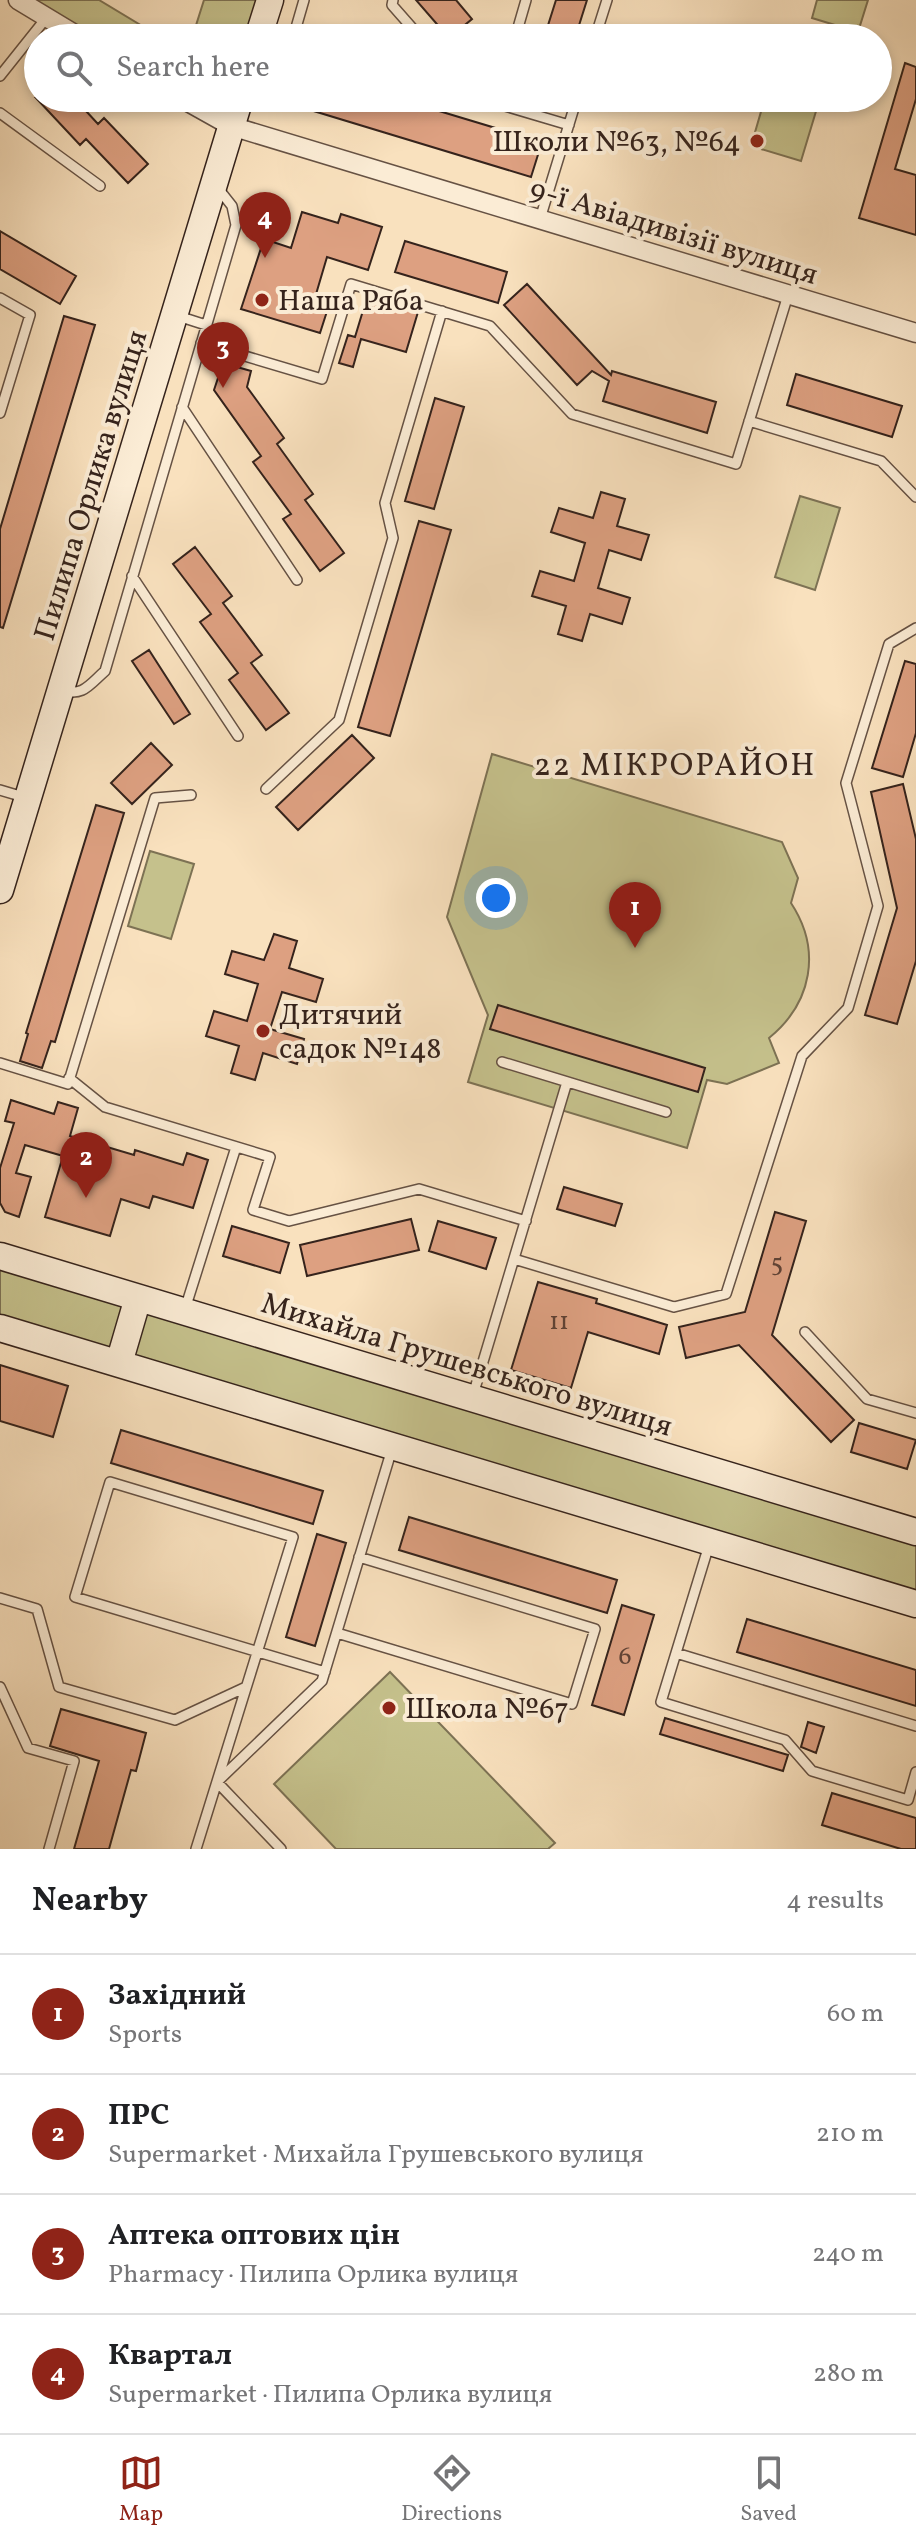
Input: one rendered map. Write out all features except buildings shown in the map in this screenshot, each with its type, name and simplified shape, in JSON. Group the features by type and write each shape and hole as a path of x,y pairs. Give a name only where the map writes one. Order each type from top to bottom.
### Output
{"street":[{"path":"18,0 58,24"},
{"path":"262,24 270,0"},
{"name":"9-ї Авіадивізії вулиця","path":"206,112 231,126 916,333"},
{"name":"Пилипа Орлика вулиця","path":"0,890 236,112"},
{"name":"Михайла Грушевського вулиця","path":"0,1256 916,1532"},
{"path":"119,1363 138,1298"},
{"path":"0,1328 916,1604"}],"lane":[{"path":"297,24 304,0"},
{"path":"393,0 392,5 409,24"},
{"path":"519,24 526,0"},
{"path":"599,24 607,0"},
{"path":"41,24 47,17"},
{"path":"0,76 24,46"},
{"path":"529,112 569,125"},
{"path":"540,219 573,112"},
{"path":"0,113 100,186"},
{"path":"61,690 75,694 81,692 105,671 236,225 232,206 214,185"},
{"path":"201,343 322,379 351,284 490,326 572,414 736,464 788,295"},
{"path":"0,298 30,315 0,413"},
{"path":"266,789 339,720 393,538 385,503 442,311"},
{"path":"175,315 206,325"},
{"path":"182,407 297,580"},
{"path":"749,421 881,461 916,497"},
{"path":"132,576 238,736"},
{"path":"514,1259 674,1307 726,1294 802,1056 848,1008 878,906 846,783 889,644 914,631"},
{"path":"0,790 28,798"},
{"path":"0,1063 68,1084 155,798 191,795"},
{"path":"502,1062 666,1112"},
{"path":"69,1078 105,1107 270,1157 253,1210 289,1221 419,1189 526,1221"},
{"path":"472,1399 567,1082"},
{"path":"184,1312 236,1147"},
{"path":"805,1332 867,1399 916,1413"},
{"path":"217,1782 322,1681 393,1446"},
{"path":"196,1849 246,1687 257,1652 293,1537 110,1482 75,1597 257,1652 325,1672"},
{"path":"710,1542 661,1702 785,1740 812,1771 908,1800 916,1772"},
{"path":"337,1633 572,1704 595,1629 359,1557"},
{"path":"0,1598 37,1609 59,1687 175,1720 246,1687"},
{"path":"676,1653 916,1726"},
{"path":"0,1687 28,1748 74,1761 49,1849"},
{"path":"217,1782 281,1849"}],"shaded area":[{"path":"34,0 99,0 139,24 74,24"},
{"path":"204,0 260,0 252,24 196,24"},
{"path":"817,0 868,0 860,24 832,24 812,18"},
{"path":"761,112 816,112 801,161 751,146"},
{"path":"800,496 840,508 815,590 775,577"},
{"path":"492,754 782,842 798,878 791,903 807,939 808,975 803,992 784,1024 769,1038 779,1063 727,1084 707,1080 687,1148 468,1082 488,1015 447,917"},
{"path":"150,851 194,864 171,939 128,926"},
{"path":"0,1265 127,1303 112,1354 0,1320"},
{"path":"143,1308 916,1540 916,1596 128,1358"},
{"name":"Школа №67","path":"390,1672 555,1843 548,1849 336,1849 274,1784"}],"place":[{"name":"Школи №63, №64","path":"757,141"},
{"name":"Квартал","path":"265,258"},
{"name":"Наша Ряба","path":"262,300"},
{"name":"Аптека оптових цін","path":"223,388"},
{"name":"Західний","path":"635,948"},
{"name":"Дитячий садок №148","path":"263,1031"},
{"name":"ПРС","path":"86,1198"},
{"name":"Школа №67","path":"389,1708"}],"district":[{"name":"22 МІКРОРАЙОН","path":"675,764"}]}
